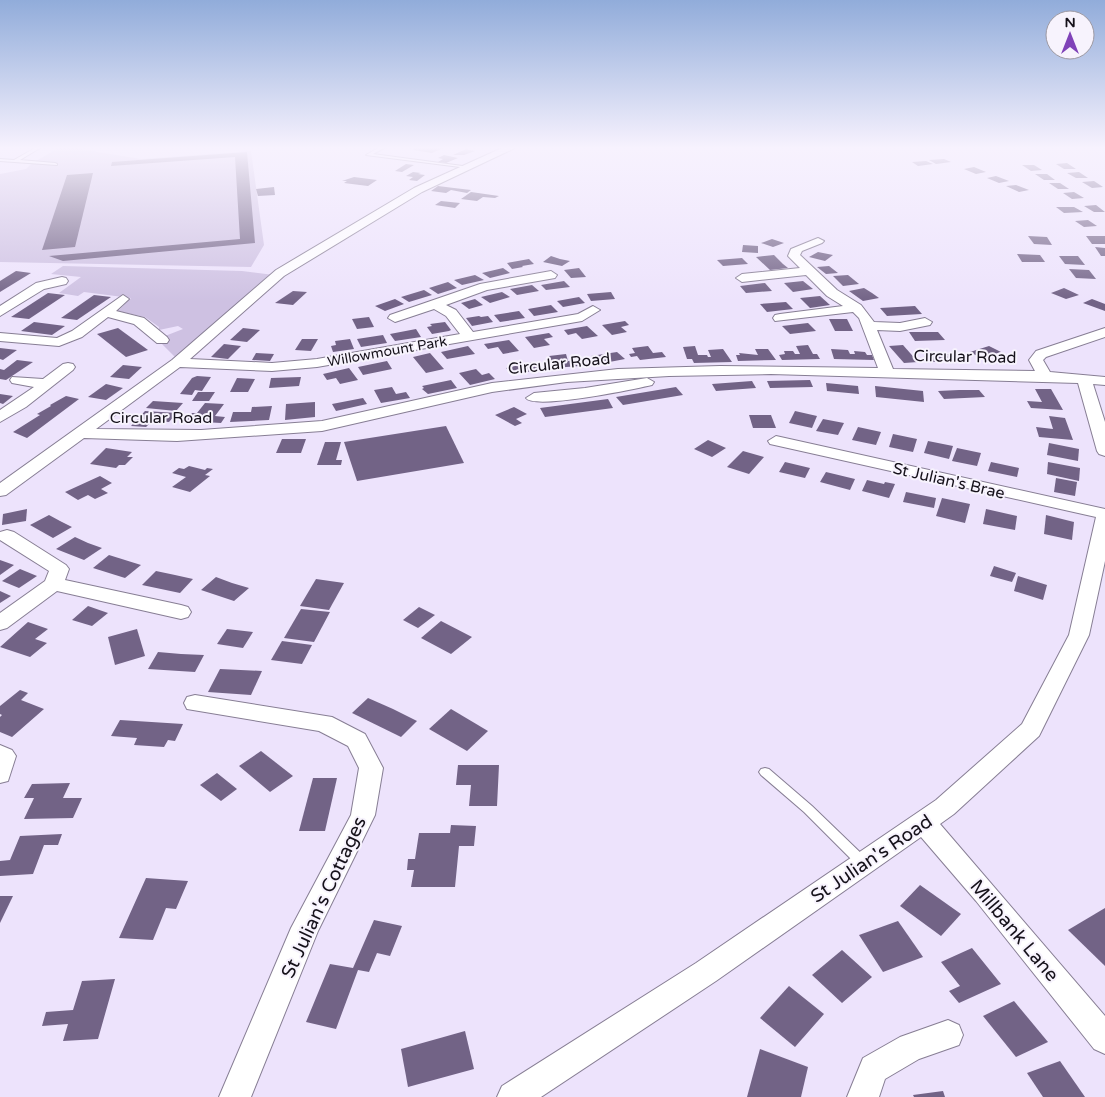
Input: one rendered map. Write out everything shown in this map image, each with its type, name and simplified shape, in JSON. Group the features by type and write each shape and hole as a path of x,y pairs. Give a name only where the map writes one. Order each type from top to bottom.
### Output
{"street":[{"path":"0,491 177,363 280,273 403,199"},
{"path":"818,241 794,252 797,259 832,294 856,308 865,317 887,372"},
{"path":"748,276 809,271"},
{"path":"394,318 484,287 543,274"},
{"path":"3,307 40,286 62,281"},
{"path":"0,337 59,342 77,334 124,300"},
{"path":"435,304 451,313 470,337"},
{"path":"780,318 856,308"},
{"name":"Willowmount Park","path":"177,363 272,367 299,365 582,317 593,310"},
{"path":"106,312 139,321 159,338 174,330"},
{"path":"868,326 900,327 925,322"},
{"name":"Circular Road","path":"1044,375 1036,360 1040,354 1105,332"},
{"path":"0,416 68,367"},
{"name":"Circular Road","path":"81,433 152,436 237,434 327,425 514,384 595,376 699,370 781,368 1044,375 1084,378"},
{"path":"595,376 605,390"},
{"path":"1105,381 1084,378 1088,397 1102,430 1105,451"},
{"path":"18,380 46,384"},
{"path":"534,398 605,390 632,383 658,381"},
{"name":"St Julian's Brae","path":"776,441 795,440 1105,516"},
{"name":"St Julian's Road","path":"513,1097 706,972 945,807 1031,730 1079,635 1105,516"},
{"path":"0,623 54,584 59,569 8,536"},
{"path":"54,584 181,612"},
{"name":"St Julian's Cottages","path":"195,704 324,723 357,740 371,768 363,815 305,928 235,1097"},
{"path":"0,754 4,756 0,774"},
{"name":"Millbank Lane","path":"923,822 985,893 1105,1039"},
{"path":"863,1097 874,1068 912,1047 948,1035"}],"lane":[{"path":"765,772 808,809 864,863"}],"shaded area":[{"path":"0,199 258,199 264,245 251,267 0,262"},
{"path":"63,266 242,271 274,275 176,358 162,344 168,341 169,338 165,336 183,329 178,326 159,330 159,327 145,317 118,311 131,298 84,292 78,296 59,293 81,277 51,274"}],"building":[{"path":"59,199 87,199 75,247 42,250"},
{"path":"238,199 251,199 255,243 63,261 49,256 240,239"},
{"path":"441,201 460,203 455,208 435,205"},
{"path":"1096,205 1105,212 1094,212 1084,206"},
{"path":"1056,207 1074,207 1083,212 1064,213"},
{"path":"1088,220 1097,226 1084,227 1075,221"},
{"path":"1028,236 1047,237 1052,245 1034,244"},
{"path":"1086,236 1105,236 1105,244 1092,244"},
{"path":"772,239 784,243 773,247 761,243"},
{"path":"743,245 758,246 758,253 742,252"},
{"path":"1095,247 1105,248 1105,256 1101,256"},
{"path":"818,252 833,255 825,261 809,257"},
{"path":"1017,254 1040,255 1045,262 1022,262"},
{"path":"774,255 788,268 770,270 756,257"},
{"path":"551,256 570,261 562,266 543,262"},
{"path":"1059,256 1078,256 1085,265 1065,264"},
{"path":"742,258 748,264 723,266 717,260"},
{"path":"529,259 534,264 512,269 507,263"},
{"path":"829,266 838,273 826,274 817,267"},
{"path":"503,268 510,273 490,278 482,273"},
{"path":"579,268 586,277 571,278 564,270"},
{"path":"1069,269 1089,270 1096,279 1076,278"},
{"path":"16,271 31,273 0,292 0,281"},
{"path":"475,275 484,280 462,285 454,280"},
{"path":"848,275 859,284 843,286 833,276"},
{"path":"564,281 570,287 546,290 541,285"},
{"path":"803,281 813,289 793,292 784,283"},
{"path":"448,282 457,288 438,294 429,288"},
{"path":"765,283 772,291 746,293 740,286"},
{"path":"532,285 539,291 517,295 510,289"},
{"path":"864,288 879,298 863,301 849,291"},
{"path":"1064,288 1079,295 1066,299 1051,293"},
{"path":"424,290 432,295 409,302 401,297"},
{"path":"293,291 307,292 293,305 275,303"},
{"path":"502,292 510,297 490,303 481,297"},
{"path":"611,292 615,299 591,301 587,294"},
{"path":"48,293 65,295 29,319 11,317"},
{"path":"94,295 111,297 77,320 61,318"},
{"path":"820,296 830,305 810,308 800,298"},
{"path":"579,297 585,303 563,307 557,301"},
{"path":"395,299 404,304 385,311 375,306"},
{"path":"475,299 483,305 469,309 461,303"},
{"path":"1092,299 1105,304 1105,311 1083,303"},
{"path":"786,302 793,309 767,312 760,304"},
{"path":"551,305 558,312 534,316 528,309"},
{"path":"915,306 922,314 887,316 880,308"},
{"path":"519,311 525,318 500,322 494,315"},
{"path":"488,316 493,322 472,326 466,318"},
{"path":"369,317 374,327 357,329 352,319"},
{"path":"829,319 847,319 853,331 835,331"},
{"path":"625,321 629,325 621,327 627,332 612,335 602,325"},
{"path":"34,322 65,326 52,335 21,331"},
{"path":"445,322 451,330 432,334 427,327 432,326 430,324"},
{"path":"808,323 816,331 790,334 782,326"},
{"path":"587,326 598,336 582,339 576,333 568,335 564,330"},
{"path":"118,328 148,350 126,357 97,334"},
{"path":"243,328 260,330 247,342 230,340"},
{"path":"416,329 421,337 395,341 390,334"},
{"path":"909,332 938,332 945,340 915,341"},
{"path":"549,333 553,337 544,339 550,345 534,348 525,337"},
{"path":"383,335 387,343 361,347 357,339"},
{"path":"302,339 318,339 311,351 295,350"},
{"path":"350,339 354,349 333,352 331,346 336,345 335,341"},
{"path":"509,340 519,351 503,354 498,347 488,349 484,344"},
{"path":"224,344 241,346 228,359 211,357"},
{"path":"808,345 813,354 817,354 820,359 782,360 779,355 785,354 784,351 793,351 795,354 800,354 796,346"},
{"path":"903,345 918,362 904,363 889,346"},
{"path":"468,346 475,354 447,359 441,352"},
{"path":"648,346 653,353 662,352 666,357 640,360 637,356 631,357 629,354 635,353 632,348"},
{"path":"695,346 698,355 707,355 708,357 711,357 708,350 723,349 732,362 694,363 692,359 687,359 683,347"},
{"path":"989,346 1001,352 981,358 970,352"},
{"path":"0,348 17,350 3,360 0,359"},
{"path":"755,349 768,349 776,360 738,361 736,355 740,355 739,353 758,355"},
{"path":"831,349 848,350 850,354 855,354 854,351 865,352 867,355 872,355 874,360 834,359"},
{"path":"617,352 625,359 599,364 591,356"},
{"path":"256,353 274,354 270,361 252,360"},
{"path":"430,353 444,369 426,373 413,357"},
{"path":"566,354 568,361 577,360 580,366 553,368 549,356"},
{"path":"928,354 948,356 946,354 956,354 964,356 968,362 927,362 924,356 929,356"},
{"path":"17,360 33,362 6,380 0,379 0,369 4,370"},
{"path":"387,361 392,369 363,375 358,367"},
{"path":"534,362 542,369 513,375 506,368"},
{"path":"123,365 142,367 129,379 110,377"},
{"path":"349,368 358,380 340,384 336,378 327,380 323,374"},
{"path":"476,369 482,375 489,373 495,379 470,385 459,373"},
{"path":"197,376 211,377 202,391 195,390 192,395 180,394 192,378"},
{"path":"301,377 299,386 269,388 271,378"},
{"path":"237,378 255,379 248,392 230,392"},
{"path":"451,380 457,388 428,394 422,389 424,388 422,386"},
{"path":"810,380 813,387 770,388 767,381"},
{"path":"752,381 756,388 716,391 712,384"},
{"path":"826,383 858,386 859,394 827,391"},
{"path":"106,384 123,388 106,400 88,397"},
{"path":"875,386 923,391 924,402 876,397"},
{"path":"392,387 396,394 406,392 410,398 381,403 374,390"},
{"path":"676,387 683,395 623,405 616,397"},
{"path":"1035,389 1051,389 1063,410 1031,408 1027,401 1042,402"},
{"path":"979,390 985,397 944,399 938,391"},
{"path":"198,392 215,392 209,401 192,401"},
{"path":"0,394 13,396 3,404 0,403"},
{"path":"66,396 79,399 27,438 13,432 40,415 37,414 50,405"},
{"path":"363,398 367,404 336,411 332,404"},
{"path":"608,399 613,408 545,417 540,408"},
{"path":"153,401 183,403 176,411 146,408"},
{"path":"315,402 315,417 285,420 286,404"},
{"path":"205,403 224,404 215,416 225,417 221,423 186,421 192,413 197,413"},
{"path":"272,406 269,420 230,422 233,412 251,412 252,407"},
{"path":"514,407 527,414 516,419 522,423 515,426 495,415"},
{"path":"145,411 177,413 169,422 152,421 146,427 131,426"},
{"path":"795,411 817,416 812,428 789,423"},
{"path":"749,415 771,415 776,428 753,428"},
{"path":"1049,416 1065,418 1073,440 1039,437 1036,427 1053,429"},
{"path":"823,419 844,423 838,435 816,431"},
{"path":"446,426 464,463 357,481 344,442"},
{"path":"858,427 881,432 876,445 852,440"},
{"path":"893,434 917,439 913,452 889,447"},
{"path":"282,439 306,439 301,453 276,453"},
{"path":"708,440 726,448 712,457 694,449"},
{"path":"928,441 953,446 949,459 924,453"},
{"path":"325,442 341,442 336,460 342,460 341,465 317,465"},
{"path":"1049,443 1079,449 1078,461 1047,455"},
{"path":"106,448 132,452 127,457 133,457 125,465 119,465 116,468 90,464"},
{"path":"957,448 981,453 977,466 952,461"},
{"path":"743,451 764,457 749,474 727,467"},
{"path":"785,462 810,468 805,478 779,472"},
{"path":"991,462 1019,468 1017,477 988,471"},
{"path":"1048,462 1080,468 1079,481 1047,474"},
{"path":"189,466 205,470 207,468 213,469 205,475 210,476 190,492 172,487 186,477 172,473 179,468 184,469"},
{"path":"826,472 855,479 850,490 820,482"},
{"path":"100,476 112,483 101,489 108,493 95,499 88,495 78,500 65,492"},
{"path":"1056,478 1077,482 1075,496 1054,492"},
{"path":"867,480 884,484 885,482 895,484 889,498 862,491"},
{"path":"906,492 936,498 934,508 903,502"},
{"path":"942,498 970,504 965,523 936,516"},
{"path":"27,509 26,521 2,525 3,514"},
{"path":"986,509 1017,516 1015,530 983,524"},
{"path":"49,515 72,527 53,538 30,525"},
{"path":"1046,515 1074,522 1072,540 1044,534"},
{"path":"75,537 102,548 84,560 56,549"},
{"path":"109,555 141,565 125,578 93,568"},
{"path":"0,560 14,565 0,575"},
{"path":"994,566 1016,573 1012,582 990,576"},
{"path":"20,569 37,576 19,588 2,581"},
{"path":"156,571 193,579 180,593 142,585"},
{"path":"1018,576 1047,585 1043,600 1014,591"},
{"path":"216,577 249,588 234,601 201,590"},
{"path":"316,579 344,583 329,610 300,606"},
{"path":"0,591 11,596 0,603"},
{"path":"88,606 108,613 92,626 72,620"},
{"path":"419,607 435,615 418,628 403,620"},
{"path":"301,609 330,612 314,642 284,638"},
{"path":"441,621 472,637 451,654 421,638"},
{"path":"28,622 48,629 35,639 47,643 30,657 0,647"},
{"path":"137,629 145,656 115,665 108,637"},
{"path":"227,629 253,632 243,648 217,644"},
{"path":"282,641 312,645 302,664 271,660"},
{"path":"158,652 204,655 195,672 148,669"},
{"path":"220,669 262,671 251,695 208,692"},
{"path":"20,690 28,693 21,700 44,709 12,737 0,732 0,717 2,715 0,714 0,706"},
{"path":"368,698 417,721 401,737 352,713"},
{"path":"451,709 488,731 467,751 429,729"},
{"path":"120,720 183,724 175,741 168,740 164,747 134,745 137,738 111,736"},
{"path":"261,751 293,776 270,792 239,766"},
{"path":"458,765 499,765 497,806 469,806 471,785 456,785"},
{"path":"217,773 237,789 221,801 200,785"},
{"path":"313,778 337,778 325,831 299,831"},
{"path":"70,783 63,798 82,798 73,818 24,819 34,798 24,798 32,784"},
{"path":"451,825 476,826 474,846 459,846 455,887 411,887 414,870 407,870 408,859 415,859 419,833 450,833"},
{"path":"62,834 58,845 44,845 33,874 0,876 0,861 10,860 20,836"},
{"path":"146,878 188,881 176,909 166,908 153,940 119,938"},
{"path":"920,885 961,914 941,936 900,906"},
{"path":"0,896 13,896 0,923"},
{"path":"1105,908 1105,966 1068,930"},
{"path":"374,920 402,926 390,956 377,953 369,972 358,970 336,1029 306,1022 330,964 353,968"},
{"path":"898,921 923,957 883,972 859,935"},
{"path":"972,948 1001,984 959,1003 949,991 960,986 941,962"},
{"path":"842,950 872,977 842,1003 812,975"},
{"path":"115,979 98,1039 63,1041 68,1024 42,1026 46,1012 73,1010 82,981"},
{"path":"789,986 824,1014 795,1047 760,1018"},
{"path":"1014,1001 1048,1042 1016,1057 983,1016"},
{"path":"465,1031 474,1069 408,1087 401,1049"},
{"path":"760,1049 808,1067 801,1097 747,1097"},
{"path":"1060,1061 1085,1097 1043,1097 1027,1073"},
{"path":"943,1091 945,1097 914,1097 913,1095"}]}
